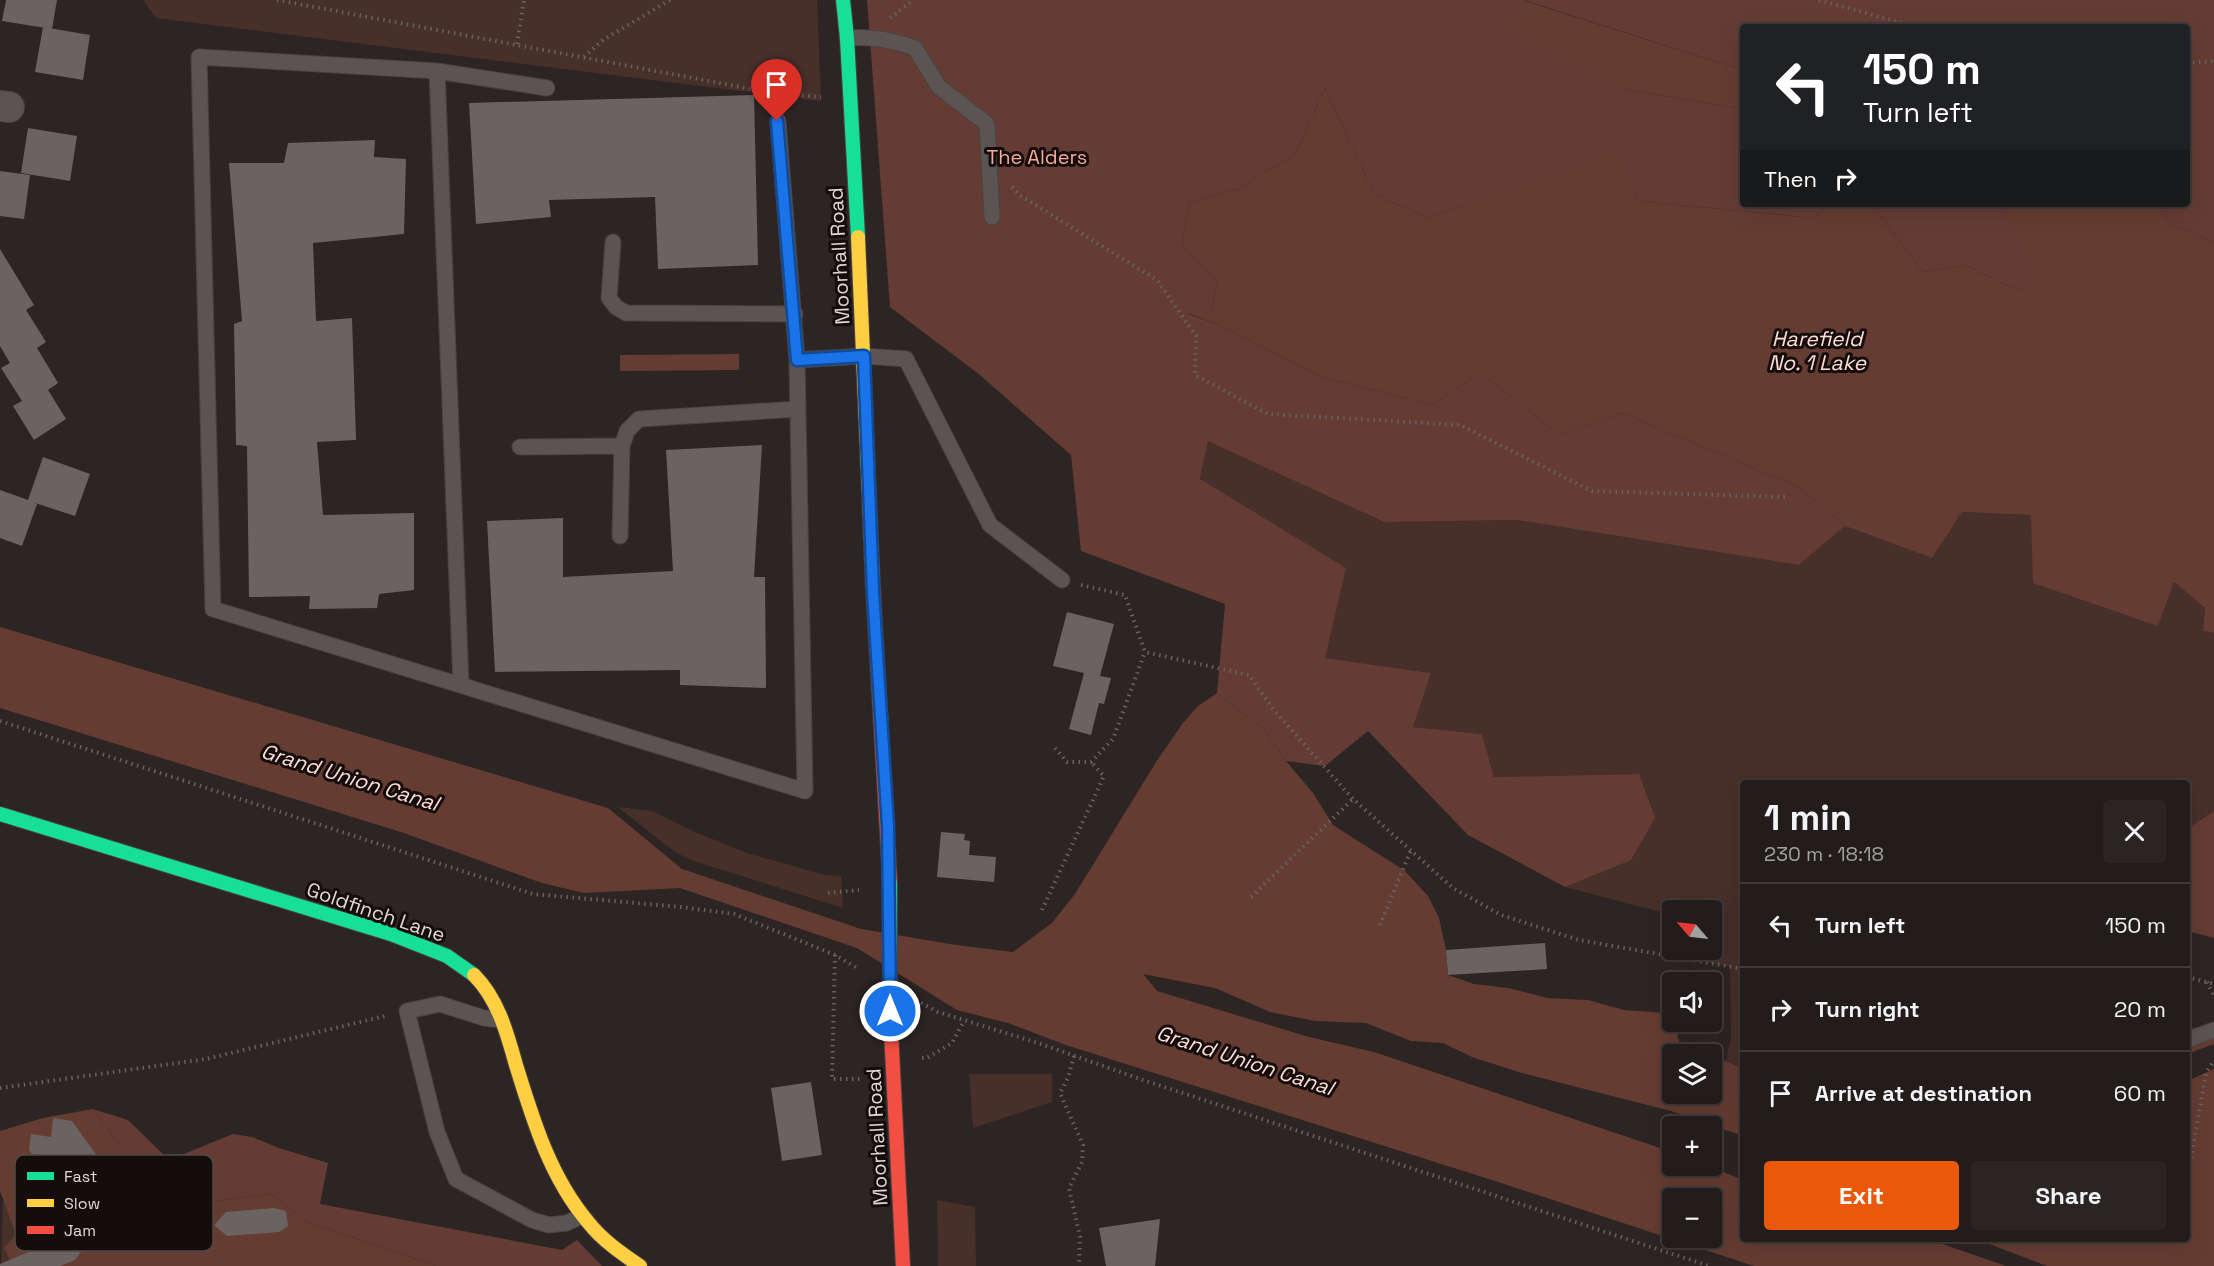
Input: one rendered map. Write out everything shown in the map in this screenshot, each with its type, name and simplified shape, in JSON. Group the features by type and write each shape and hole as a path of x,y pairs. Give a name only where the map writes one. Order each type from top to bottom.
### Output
{"street":[{"name":"Moorhall Road","path":"843,0 864,356 873,592 890,883 890,1011 903,1266"},
{"name":"Goldfinch Lane","path":"0,814 391,934 432,950 475,975 491,993 502,1020 542,1146 557,1180 581,1216 606,1243 640,1266"}],"lane":[{"path":"847,38 865,36 891,40 915,48 939,87 987,123 992,217"},
{"path":"547,88 437,72 199,57 213,609 805,791 797,360 795,314 777,121"},
{"path":"437,72 461,685"},
{"path":"613,242 609,298 626,314 795,314"},
{"path":"797,360 864,356 906,359 990,525 1062,580"},
{"path":"620,536 621,446 627,431 639,418 798,409"},
{"path":"520,447 621,446"},
{"path":"502,1020 484,1018 440,1004 407,1011 437,1132 456,1179 531,1220 549,1225 567,1223 581,1216"},
{"path":"2190,1039 2214,1030"}],"path":[{"path":"277,0 773,93 828,97"},
{"path":"517,44 524,0"},
{"path":"583,57 603,40 670,0"},
{"path":"1819,0 1905,24"},
{"path":"2190,63 2214,61"},
{"path":"990,164 1021,196 1157,280 1196,336 1195,375 1268,414 1460,425 1592,490 1785,497"},
{"path":"1055,748 1066,762 1091,762 1113,739 1144,652 1125,595 1062,580"},
{"path":"1144,652 1249,675 1274,709 1353,799 1453,888 1501,915 1579,940 1740,968"},
{"path":"0,721 533,894 734,914 835,955 832,1079 870,1079"},
{"path":"1042,910 1104,776 1091,762"},
{"path":"1251,897 1353,799"},
{"path":"1380,925 1411,850"},
{"path":"828,893 859,890"},
{"path":"2190,978 2214,984"},
{"path":"2206,982 2214,996"},
{"path":"0,1088 206,1059 407,1011"},
{"path":"915,1058 927,1058 952,1043 964,1021 1709,1266"},
{"path":"1074,1056 1068,1078 1060,1093 1083,1145 1082,1162 1069,1188 1080,1237 1079,1266"},
{"path":"2190,1165 2206,1073 2214,1060"}],"shaded area":[{"path":"143,0 817,0 821,101 156,18"},
{"path":"1208,440 1384,522 1517,520 1799,565 1845,526 1932,558 1962,512 2031,515 2158,625 2174,582 2205,608 2203,631 2214,633 2214,811 2190,827 2190,780 1740,780 1740,1067 1726,1061 1731,1037 1730,967 1704,962 1704,960 1722,960 1722,900 1662,900 1662,912 1565,887 1587,867 1639,774 1494,777 1482,734 1413,727 1431,673 1325,658 1200,479"},
{"path":"618,807 652,811 695,832 750,854 825,875 841,876 843,908 697,862 676,853"},
{"path":"969,1074 1052,1074 1052,1102 973,1128"},
{"path":"3,1194 15,1232 15,1245 13,1266 1,1266"},
{"path":"937,1200 975,1207 976,1266 938,1266"}],"green space":[{"name":"The Alders","path":"867,0 1523,0 1624,89 1740,108 1740,207 1826,207 1813,218 1637,201 1618,153 1428,218 1374,194 1325,88 1296,153 1238,189 1189,202 1182,245 1217,280 1212,310 1188,314 1220,325 1322,377 1432,405 1480,373 1559,434 1622,413 1799,487 1845,526 1799,565 1517,520 1384,522 1208,441 1200,479 1346,568 1325,658 1431,673 1413,727 1482,734 1494,777 1639,774 1655,818 1631,860 1565,887 1468,835 1368,731 1325,766 1286,761 1265,730 1217,693 1225,604 1081,551 1071,455 980,375 890,307"},
{"path":"1523,0 2214,0 2214,242 2171,225 2158,207 2190,207 2190,24 1740,24 1740,69"},
{"path":"1873,207 2000,207 2039,267 2019,291 1965,265 1923,272"},
{"path":"2214,811 2214,938 2190,932 2190,827"},
{"path":"93,1109 128,1120 164,1155 126,1155"},
{"path":"233,1134 252,1137 328,1163 320,1204 562,1250 577,1240 602,1266 437,1266 307,1222 270,1194 213,1202 213,1155 181,1155"}],"water":[{"path":"1522,0 1740,69 1740,108 1624,89 1506,32"},
{"name":"Harefield No. 1 Lake","path":"1325,88 1374,194 1428,218 1618,152 1637,201 1813,218 1826,207 1873,207 1923,272 1965,265 2019,291 2038,267 2000,207 2158,207 2171,225 2214,242 2214,633 2203,631 2205,608 2174,582 2158,626 2033,583 2031,515 1962,512 1932,558 1845,526 1799,487 1622,413 1559,434 1480,373 1432,405 1322,377 1220,325 1187,313 1212,310 1217,280 1182,245 1189,202 1238,189 1296,153"},
{"path":"739,354 739,370 620,371 620,355"},
{"name":"Grand Union Canal","path":"0,627 608,808 682,869 861,929 1013,952 1052,923 1075,894 1158,759 1183,723 1198,706 1217,693 1265,730 1286,761 1313,793 1333,825 1405,871 1428,896 1439,918 1446,950 1448,975 1474,984 1508,988 1547,998 1588,1000 1624,1010 1662,1013 1662,1032 1680,1032 1677,1036 1680,1044 1662,1044 1662,1104 1722,1104 1722,1060 1740,1067 1740,1135 1722,1129 1722,1116 1685,1116 1522,1073 1472,1057 1443,1043 1411,1041 1366,1023 1315,1021 1270,1012 1215,988 1143,974 1157,991 1309,1037 1374,1052 1662,1149 1662,1176 1722,1176 1722,1172 1740,1179 1740,1242 1937,1242 2006,1266 1754,1266 1699,1248 1722,1248 1722,1188 1662,1188 1662,1236 1066,1045 1008,1023 957,1010 857,948 680,888 584,893 542,883 404,833 0,708"},
{"path":"2212,1025 2214,1044 2190,1053 2190,1029"},
{"path":"2214,1069 2214,1266 2047,1266 1984,1242 2190,1242 2190,1080"},
{"path":"93,1109 126,1155 15,1155 15,1232 0,1191 0,1131 43,1118"},
{"path":"270,1194 307,1222 437,1266 13,1266 4,1248 15,1236 15,1251 213,1251 213,1202"}],"building":[{"path":"6,0 57,0 52,29 2,21"},
{"path":"43,27 90,35 83,80 35,72"},
{"path":"754,95 758,265 658,269 655,197 549,200 551,217 476,224 469,103"},
{"path":"28,128 77,136 70,181 21,173"},
{"path":"375,140 374,157 406,159 404,234 313,243 316,321 352,318 356,440 317,442 323,515 414,513 414,590 379,594 377,608 309,609 310,596 249,597 247,446 236,445 234,324 242,321 229,163 284,163 288,143"},
{"path":"0,171 30,175 24,219 0,216"},
{"path":"0,249 34,305 26,310 46,342 37,348 58,383 48,390 66,419 34,440 13,406 22,401 1,368 10,363 0,346"},
{"path":"762,445 754,577 765,577 766,688 680,685 680,670 495,672 487,521 563,518 563,577 673,571 666,450"},
{"path":"43,457 90,474 75,516 32,502 37,504 22,546 0,538 0,490 28,500"},
{"path":"1067,612 1114,624 1100,676 1111,678 1104,704 1099,703 1091,735 1069,729 1084,673 1053,666"},
{"path":"941,832 965,834 964,840 970,841 969,855 996,857 994,882 937,877"},
{"path":"1545,943 1547,969 1448,975 1446,950"},
{"path":"811,1082 822,1155 782,1161 771,1088"},
{"path":"53,1118 72,1121 96,1155 33,1155 29,1150 31,1134 51,1137"},
{"path":"274,1208 286,1211 288,1226 279,1232 227,1236 214,1225 226,1212"},
{"path":"1160,1219 1155,1266 1106,1266 1099,1228"},
{"path":"31,1251 82,1251 75,1260 60,1266 0,1266 0,1264"}],"traffic: fast":[{"path":"843,0 858,237"},
{"path":"0,814 391,934 447,956 474,975"},
{"path":"890,883 890,1011"}],"traffic: slow":[{"path":"858,237 873,588"},
{"path":"474,975 482,984 501,1017 536,1127 563,1186 599,1235 640,1266"}],"traffic: jam":[{"path":"873,588 890,883"},
{"path":"890,1011 903,1266"}],"route":[{"path":"777,121 795,314 797,360 864,356 873,592 888,826 890,1011"}]}
